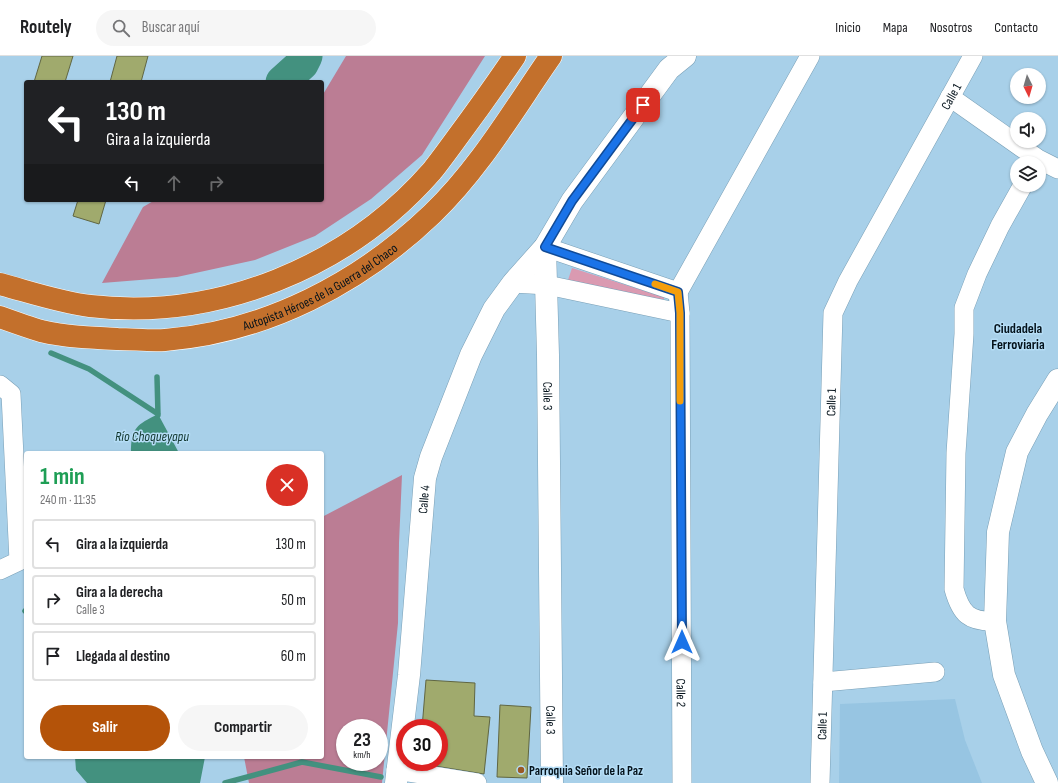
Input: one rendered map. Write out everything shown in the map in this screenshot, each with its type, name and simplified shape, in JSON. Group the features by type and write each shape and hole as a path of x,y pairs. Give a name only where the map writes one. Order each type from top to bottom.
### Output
{"highway":[{"name":"Autopista Héroes de la Guerra del Chaco","path":"0,284 54,299 90,306 133,308 176,306 225,298 276,282 315,264 357,237 399,204 432,171 515,56"},
{"name":"Autopista Héroes de la Guerra del Chaco","path":"0,317 42,331 98,338 164,340 206,335 244,326 294,308 345,282 388,253 433,213 474,167 551,56"}],"street":[{"path":"676,60 572,201 545,247 678,292 810,56"},
{"name":"Calle 1","path":"820,783 833,312 848,281 973,56"},
{"path":"950,97 1030,156"},
{"path":"1046,165 1058,170"},
{"path":"996,621 982,621 970,617 961,609 954,589 956,453 964,308 977,274 1000,226 1019,192"},
{"name":"Calle 4","path":"396,776 404,730 425,478 431,456 471,355 494,309 513,283 545,247"},
{"name":"Calle 3","path":"545,247 547,285 552,783"},
{"path":"513,283 547,285 680,313"},
{"name":"Calle 2","path":"678,292 680,313 682,783"},
{"path":"1047,783 1032,751 1004,675 996,621 998,532 1017,452 1037,414 1058,380"},
{"path":"0,385 11,394 19,561 0,570"},
{"path":"823,682 935,672"},
{"path":"396,776 478,783"}],"shaded area":[{"path":"346,56 485,56 422,155 371,199 315,236 255,260 177,277 102,283 143,207 152,202 324,202 324,93"},
{"path":"572,268 664,297 664,299 568,280"},
{"path":"402,475 398,623 388,723 388,719 336,719 336,771 383,771 382,783 249,783 244,759 324,759 324,516"},
{"path":"955,699 965,740 982,783 839,783 840,704"}],"water":[{"name":"Río Choqueyapu","path":"158,414 178,451 131,451 134,432 140,424"},
{"path":"75,759 205,759 200,783 87,783 76,770"}],"building":[{"path":"42,56 73,56 66,80 35,80"},
{"path":"117,56 148,56 142,80 111,80"},
{"path":"77,202 105,202 99,224 73,216"},
{"path":"426,680 475,683 474,716 490,717 484,774 448,768 448,719 423,719"},
{"path":"500,705 531,707 527,778 497,777"}],"waterway":[{"name":"Río Choqueyapu","path":"284,80 302,64 306,56"},
{"path":"51,353 89,369 158,414"},
{"name":"Río Choqueyapu","path":"157,377 158,415"},
{"path":"225,783 302,762 381,777"}],"slow traffic":[{"path":"655,284 678,292 680,313 680,401"}],"place":[{"name":"Parroquia Señor de la Paz","path":"521,770"}],"district":[{"name":"Ciudadela Ferroviaria","path":"1018,336"}],"route":[{"path":"643,105 572,201 545,247 678,292 680,313 682,642"}]}
